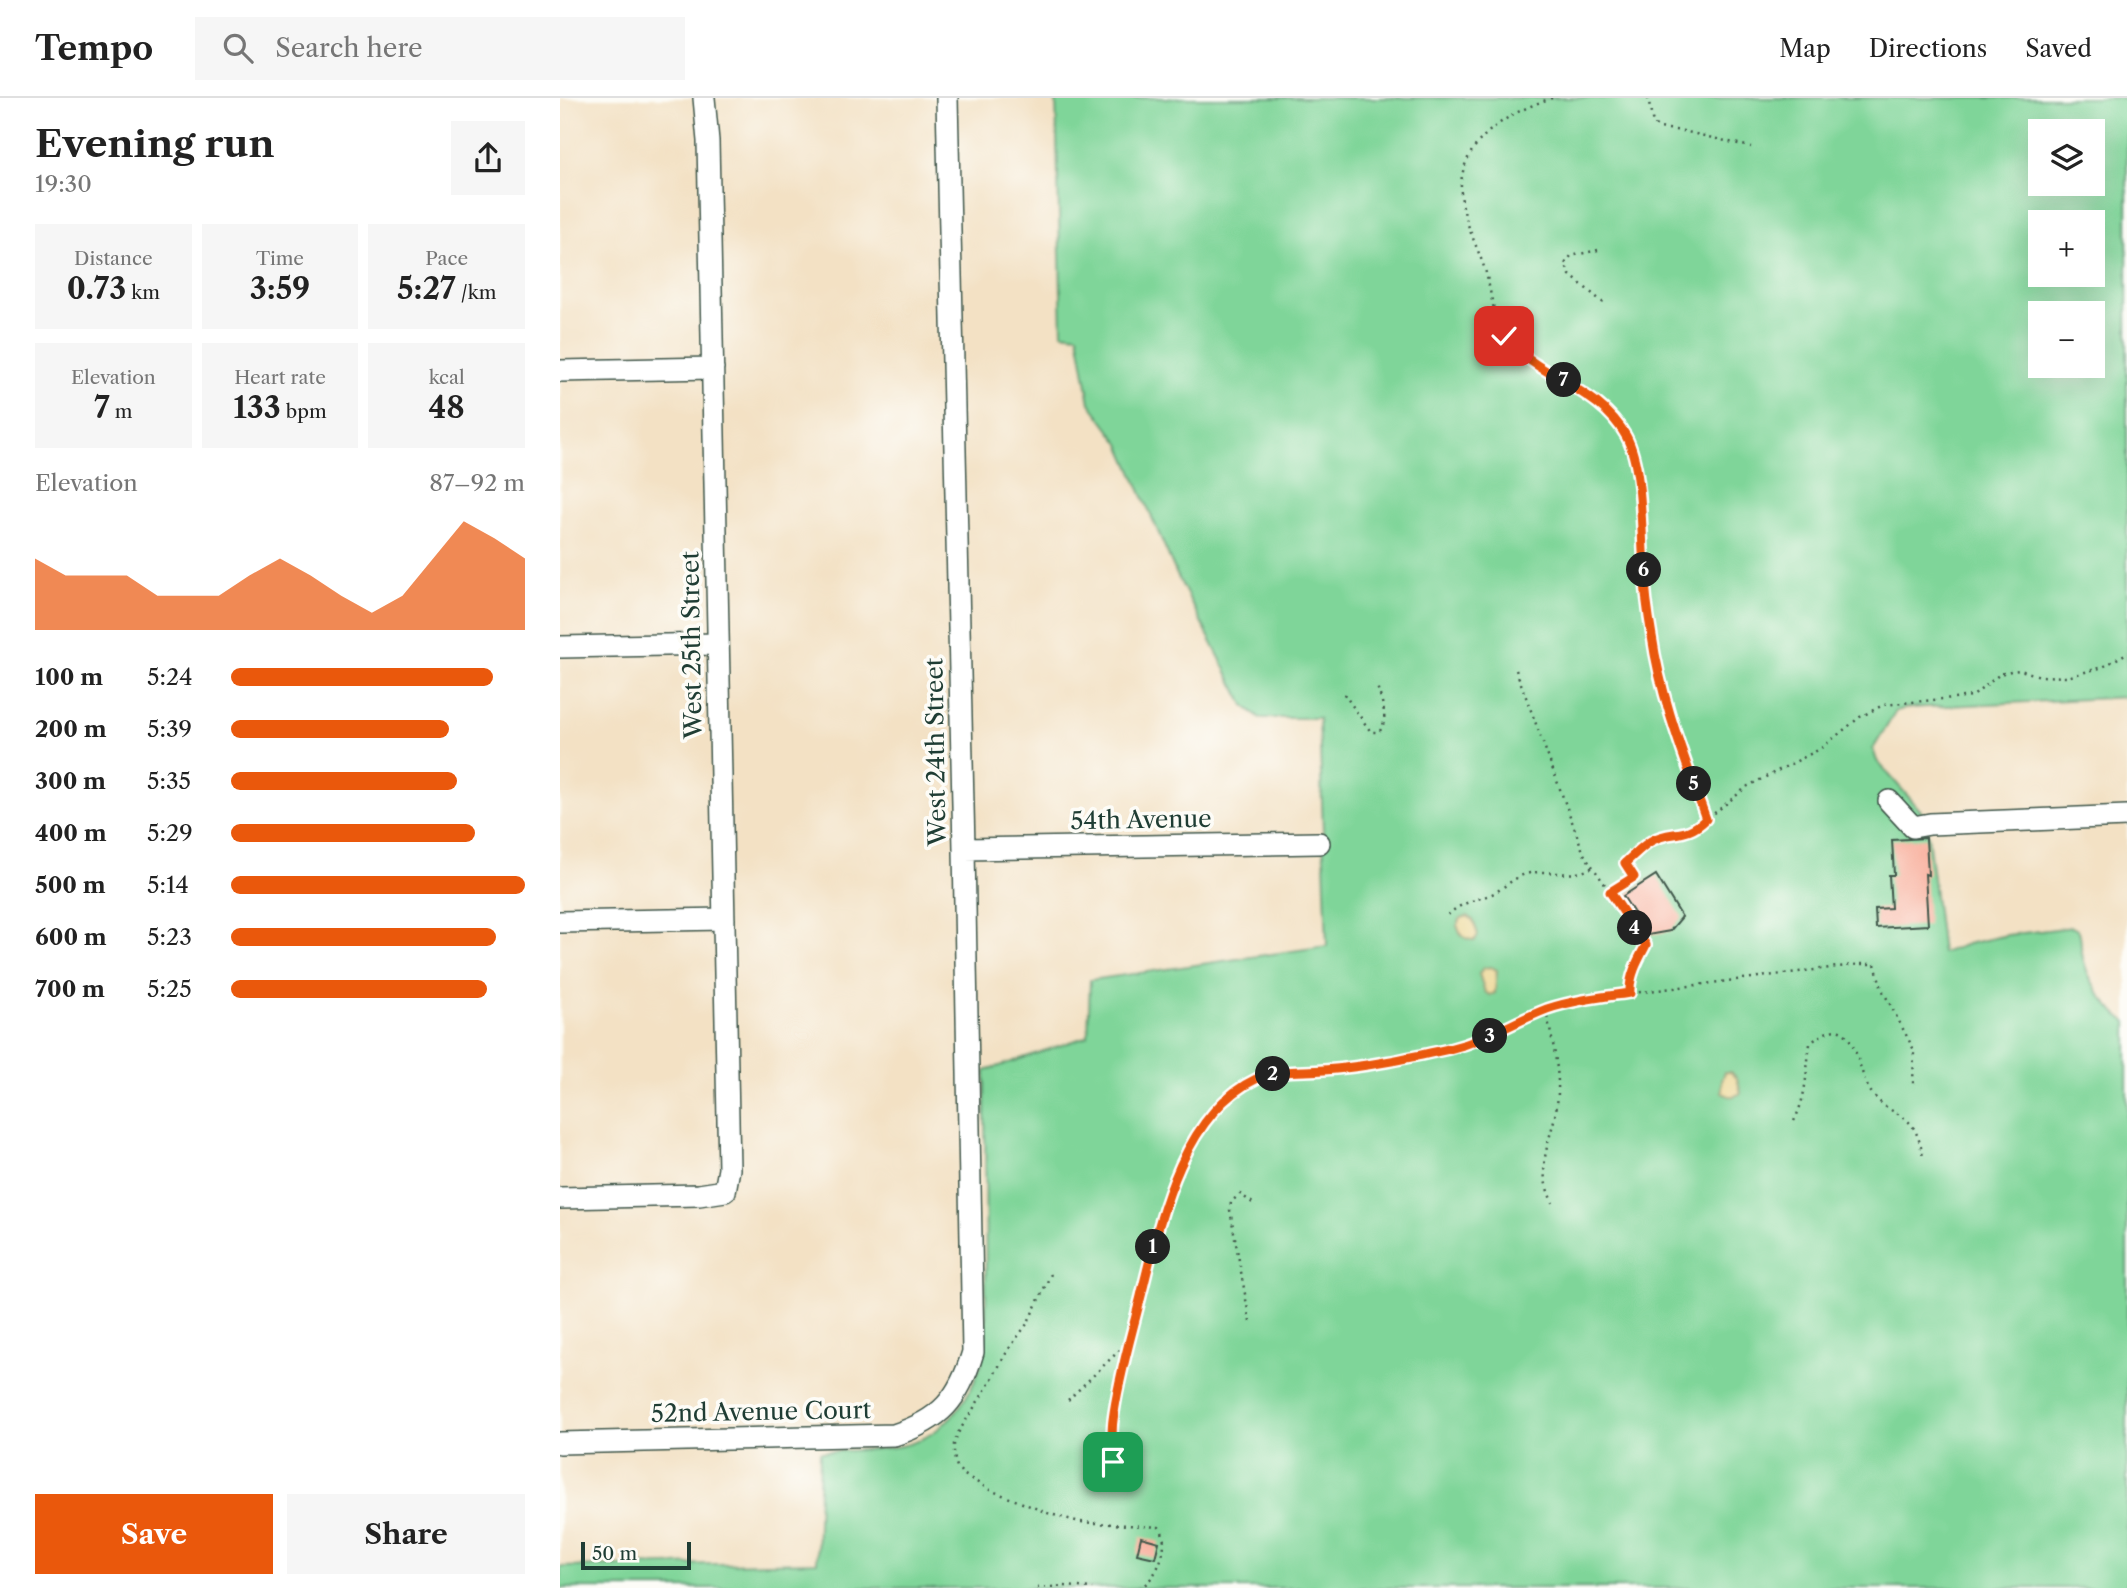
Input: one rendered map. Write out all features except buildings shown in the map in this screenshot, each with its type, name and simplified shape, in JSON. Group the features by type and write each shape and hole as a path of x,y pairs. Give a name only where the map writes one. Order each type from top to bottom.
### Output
{"street":[{"name":"West 25th Street","path":"560,1198 699,1195 725,1191 729,1169 708,141 704,98"},
{"name":"West 24th Street","path":"947,98 972,1352 965,1378 952,1400"},
{"path":"560,371 713,368"},
{"path":"560,647 718,644"},
{"path":"1889,801 1913,827 1930,824 2127,816"},
{"name":"54th Avenue","path":"964,849 1319,843"},
{"path":"560,922 724,919"},
{"name":"52nd Avenue Court","path":"560,1443 894,1435 915,1429 933,1419 952,1400"}],"path":[{"path":"1552,98 1505,121 1479,141 1469,152 1462,169 1461,194 1467,222 1486,273 1496,317 1504,336 1516,351 1606,409 1628,438 1634,457 1640,504 1652,638 1667,706 1706,819"},
{"path":"1648,98 1652,119 1660,128 1751,148"},
{"path":"1598,250 1571,256 1565,264 1570,275 1606,305"},
{"path":"1610,892 1634,877 1625,863 1650,841 1666,835 1691,832 1748,786 1820,749 1860,717 1883,705 1973,695 2000,674 2011,671 2067,677 2103,667 2127,653"},
{"path":"1516,670 1584,854 1646,945 1629,984 1630,993"},
{"path":"1344,694 1371,732 1378,732 1384,724 1384,714 1377,686"},
{"path":"1448,915 1461,904 1496,892 1517,877 1543,873 1575,875 1593,867"},
{"path":"1113,1462 1113,1421 1163,1208 1196,1138 1220,1105 1230,1095 1260,1078 1277,1073 1371,1064 1466,1045 1546,1010 1579,1000 1849,964 1875,964 1882,989 1914,1050 1913,1084"},
{"path":"1546,1010 1558,1091 1556,1115 1543,1172 1545,1187 1553,1203"},
{"path":"1794,1121 1805,1091 1810,1044 1826,1033 1843,1033 1850,1037 1868,1089 1884,1104 1908,1119 1917,1133 1923,1157"},
{"path":"1250,1322 1230,1210 1231,1202 1240,1194 1254,1204"},
{"path":"1051,1274 1027,1324 1007,1350 958,1433 954,1456 963,1475 990,1490 1050,1514 1080,1521 1159,1527 1164,1539 1157,1571 1149,1583 1139,1588"},
{"path":"1068,1400 1130,1340"},
{"path":"1037,1588 1093,1588"}],"green space":[{"path":"1056,98 2127,98 2127,697 1907,708 1896,711 1873,749 1877,761 1921,811 1928,837 1942,953 2007,935 2072,927 2079,931 2083,959 2096,990 2127,1022 2127,1588 560,1588 560,1567 817,1562 820,1452 891,1448 919,1440 948,1420 960,1406 978,1374 986,1339 985,1071 1088,1036 1090,980 1327,946 1319,718 1260,718 1244,705 1177,575 1120,444 1090,403 1078,335 1062,333"}],"sand":[{"path":"1468,916 1473,920 1478,935 1475,940 1463,936 1457,926 1461,918"},
{"path":"1491,967 1497,970 1495,993 1490,995 1485,992 1479,974 1483,968"},
{"path":"1725,1072 1731,1072 1737,1078 1741,1093 1736,1096 1722,1092"}],"route":[{"path":"1113,1462 1113,1421 1163,1208 1196,1138 1220,1105 1241,1087 1277,1073 1323,1070 1422,1055 1466,1045 1546,1010 1579,1000 1630,993 1629,984 1646,945 1610,892 1634,877 1625,863 1650,841 1666,835 1691,832 1706,819 1667,706 1652,638 1640,504 1634,457 1628,438 1606,409 1516,351 1504,336"}]}
